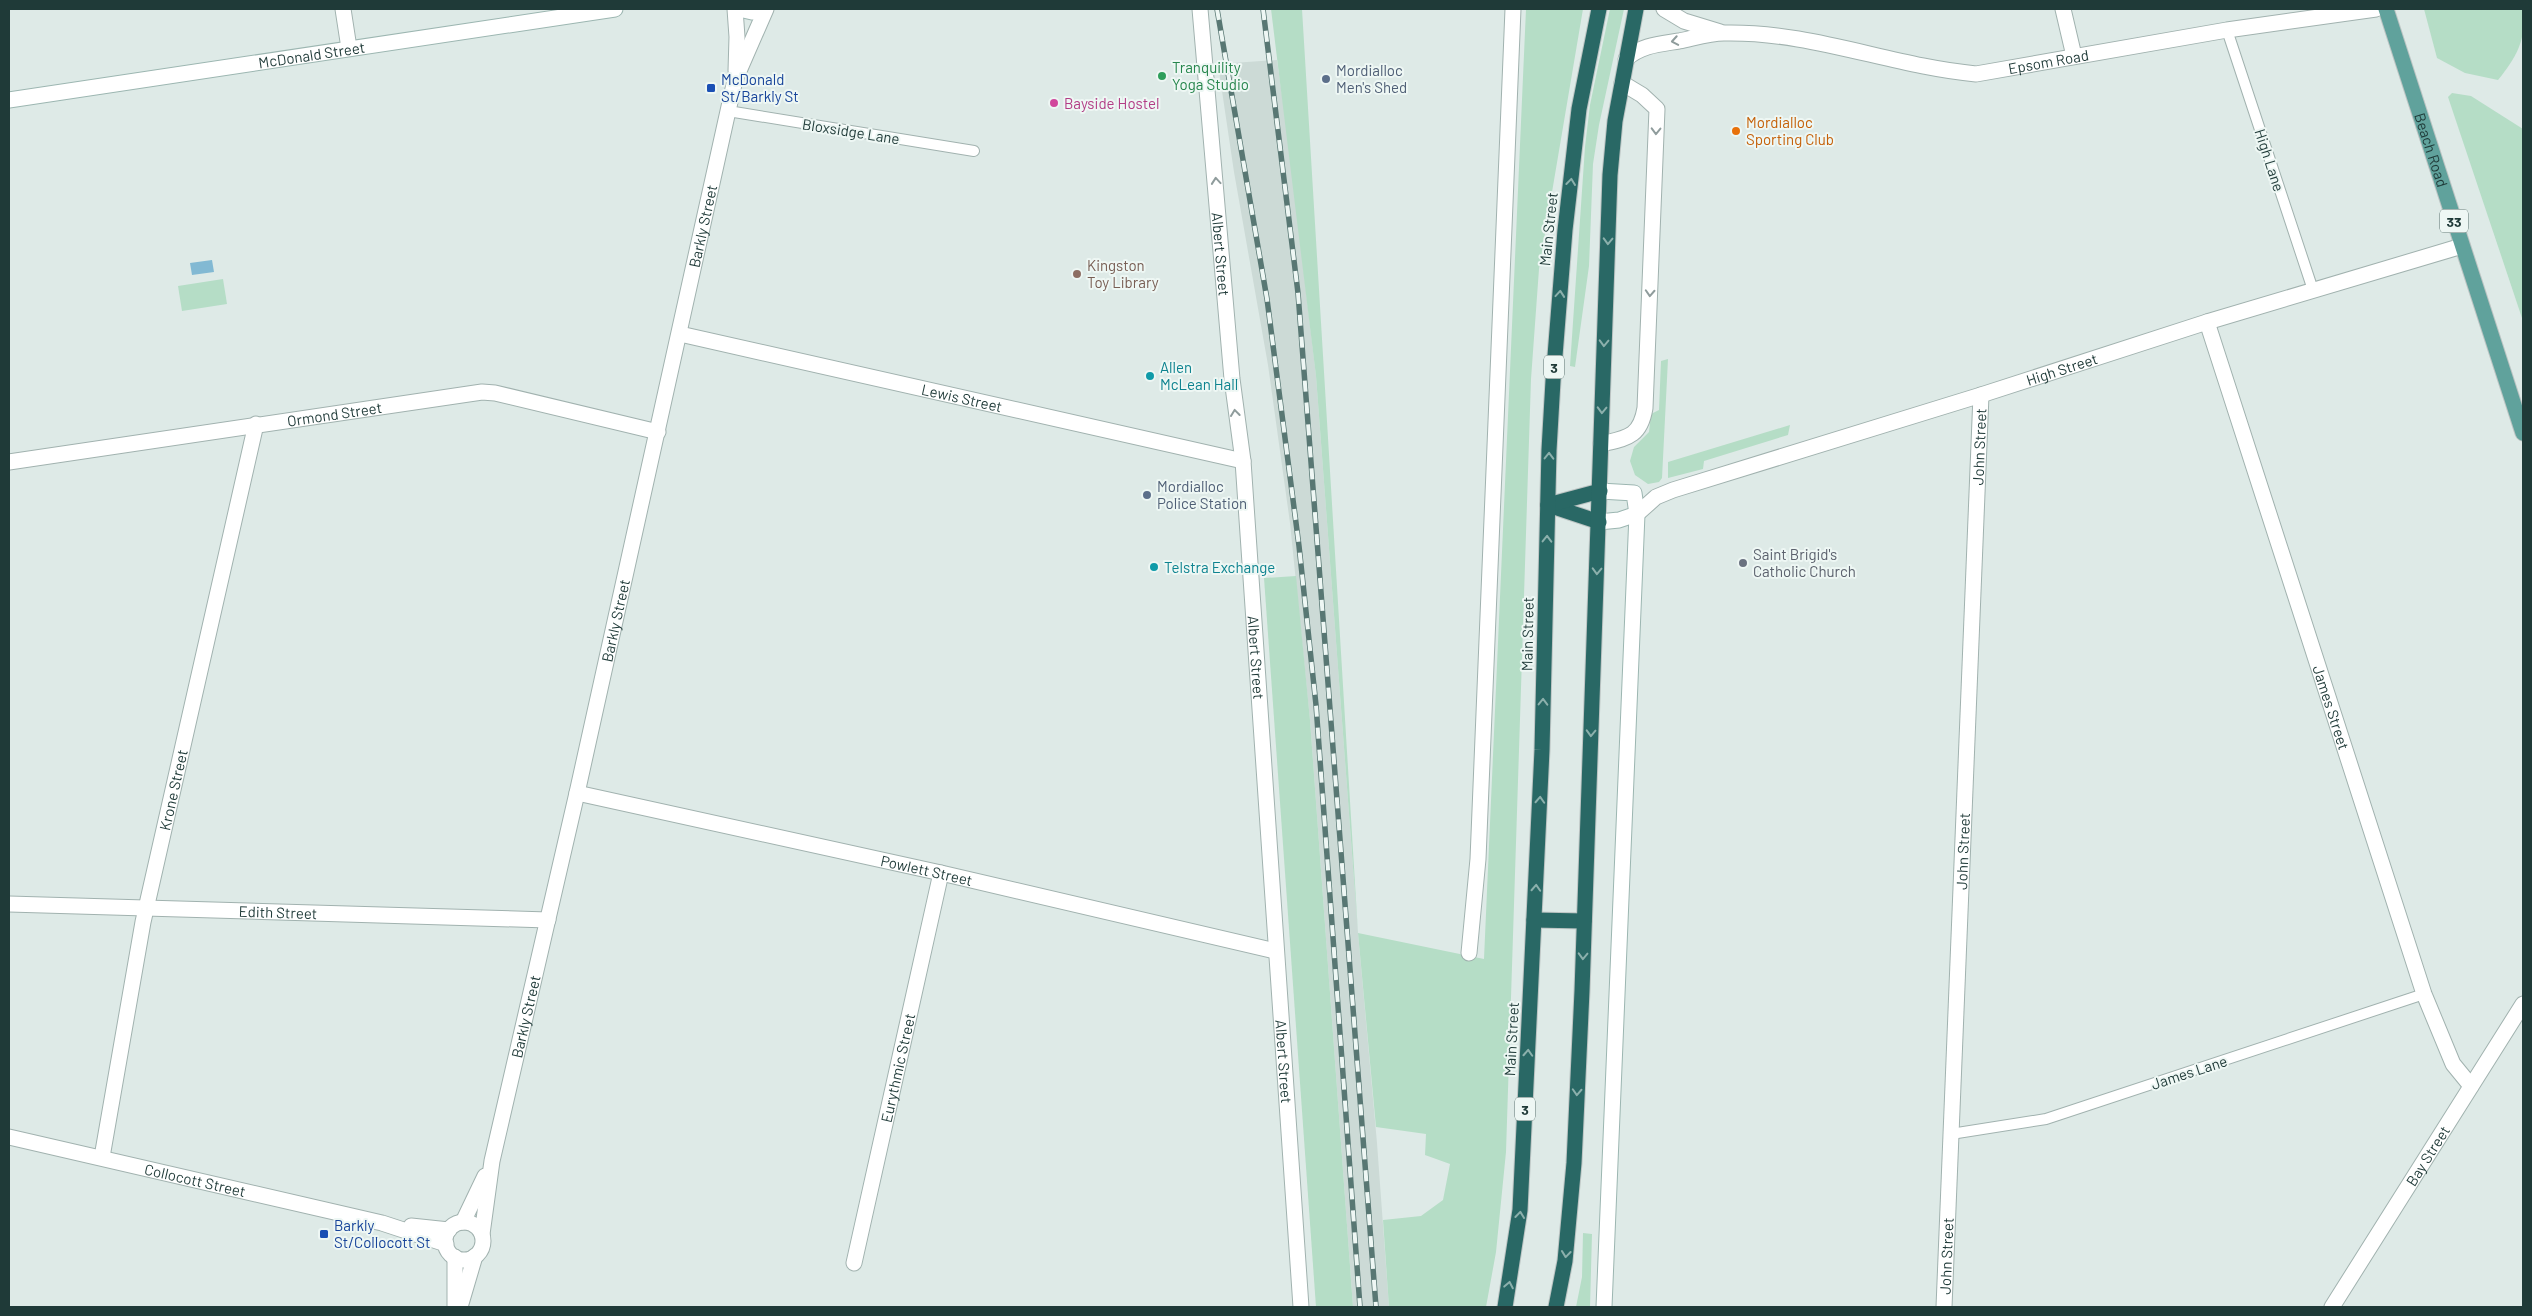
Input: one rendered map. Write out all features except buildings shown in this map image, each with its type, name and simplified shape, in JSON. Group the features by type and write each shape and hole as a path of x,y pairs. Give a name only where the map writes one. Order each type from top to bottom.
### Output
{"highway":[{"name":"Main Street","path":"1505,1307 1520,1210 1542,750 1551,413 1565,230 1579,109 1599,9"},
{"path":"1556,1307 1562,1284 1574,1163 1611,166 1622,83 1636,9"},
{"path":"1548,505 1600,491"},
{"path":"1548,505 1599,522"},
{"path":"1534,920 1584,921"}],"main road":[{"name":"Beach Road","path":"2386,9 2523,434"}],"street":[{"path":"343,9 349,48"},
{"name":"McDonald Street","path":"9,100 615,9"},
{"name":"Barkly Street","path":"482,1234 492,1161 577,793 735,80 737,36 735,9"},
{"path":"739,9 752,12 765,9"},
{"name":"Barkly Street","path":"735,80 765,9"},
{"name":"Albert Street","path":"1200,9 1232,379 1243,461 1275,951 1301,1307"},
{"path":"1470,953 1478,859 1513,9"},
{"name":"Epsom Road","path":"1664,9 1684,21 1723,33"},
{"path":"2063,9 2074,56"},
{"name":"Epsom Road","path":"1626,59 1651,46 1723,33 1779,36 1816,41 1942,71 1976,74 2227,30 2376,9"},
{"path":"1601,444 1633,434 1642,423 1645,408 1657,109 1642,95 1622,83"},
{"name":"High Street","path":"1600,491 1663,493 1981,395 2207,322 2462,246"},
{"name":"James Street","path":"2207,322 2424,994 2453,1064 2471,1086"},
{"name":"Lewis Street","path":"680,334 1243,461"},
{"name":"Ormond Street","path":"9,462 482,392 658,432"},
{"name":"John Street","path":"1944,1307 1981,395"},
{"name":"Krone Street","path":"102,1157 143,922 148,908 256,424"},
{"path":"1604,1307 1637,514 1634,493"},
{"name":"High Street","path":"1599,522 1619,520 1637,514 1663,493"},
{"name":"Powlett Street","path":"577,793 941,873 1275,951"},
{"name":"Eurythmic Street","path":"854,1263 941,873"},
{"name":"Edith Street","path":"9,904 548,920"},
{"name":"Bay Street","path":"2332,1307 2523,1004"},
{"name":"Collocott Street","path":"9,1137 447,1237"},
{"name":"Barkly Street","path":"463,1222 492,1161"},
{"path":"460,1307 475,1256 482,1246 482,1234 475,1225 463,1222 447,1237 449,1252 456,1257 466,1260 475,1256"},
{"path":"455,1307 456,1257"}],"lane":[{"name":"High Lane","path":"2227,30 2314,290"},
{"name":"Bloxsidge Lane","path":"728,111 974,150"},
{"name":"James Lane","path":"1951,1134 2046,1119 2424,994"}],"shaded area":[{"path":"1277,60 1316,376 1358,933 1377,1143 1389,1307 1353,1307 1310,720 1290,523 1268,365 1234,172 1218,64"}],"green space":[{"path":"1271,9 1302,9 1358,933 1316,376"},
{"path":"1526,9 1583,9 1539,269 1531,379 1506,1152 1496,1252 1486,1307 1389,1307 1383,1220 1421,1216 1443,1200 1450,1164 1425,1155 1426,1134 1376,1127 1358,933 1484,959"},
{"path":"1610,9 1624,9 1599,125 1593,164 1589,266 1575,367 1570,366 1585,147 1590,105"},
{"path":"2424,9 2523,9 2523,30 2519,48 2498,80 2465,73 2437,58"},
{"path":"2452,93 2471,96 2523,129 2523,321 2448,97"},
{"path":"223,279 227,304 182,311 178,286"},
{"path":"1668,359 1662,478 1659,482 1648,484 1635,475 1630,461 1634,447 1649,432 1651,414 1659,410 1661,361"},
{"path":"1790,425 1788,435 1704,461 1703,469 1668,478 1668,462"},
{"path":"1296,576 1310,720 1353,1307 1316,1307 1264,578"},
{"path":"1583,1233 1592,1234 1590,1307 1576,1307 1582,1277"}],"water":[{"path":"212,260 214,272 192,275 190,263"}],"railway":[{"path":"1217,9 1267,299 1299,546 1316,705 1360,1307"},
{"path":"1263,9 1298,293 1376,1307"}],"place":[{"name":"Tranquility Yoga Studio","path":"1162,76"},
{"name":"Mordialloc Men's Shed","path":"1326,79"},
{"name":"McDonald St/Barkly St","path":"711,88"},
{"name":"Bayside Hostel","path":"1054,103"},
{"name":"Mordialloc Sporting Club","path":"1736,131"},
{"name":"Kingston Toy Library","path":"1077,274"},
{"name":"Allen McLean Hall","path":"1150,376"},
{"name":"Mordialloc Police Station","path":"1147,495"},
{"name":"Saint Brigid's Catholic Church","path":"1743,563"},
{"name":"Telstra Exchange","path":"1154,567"},
{"name":"Barkly St/Collocott St","path":"324,1234"}]}
